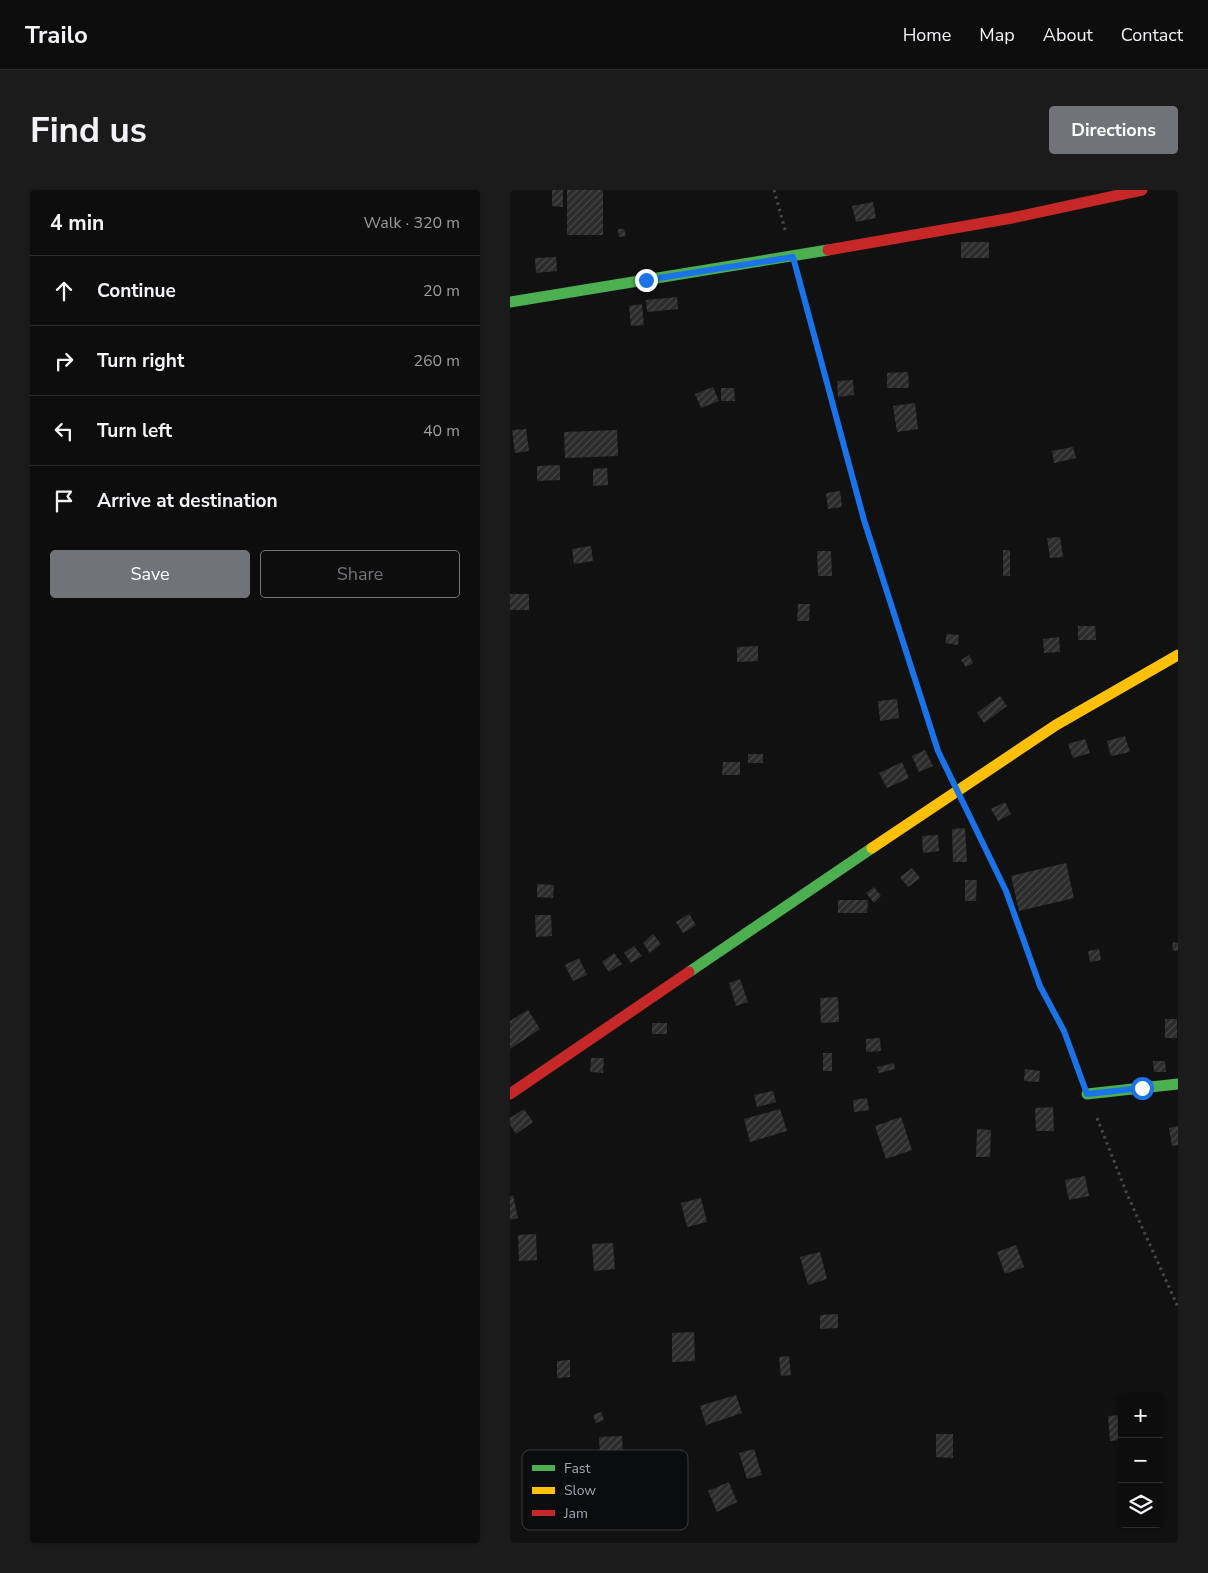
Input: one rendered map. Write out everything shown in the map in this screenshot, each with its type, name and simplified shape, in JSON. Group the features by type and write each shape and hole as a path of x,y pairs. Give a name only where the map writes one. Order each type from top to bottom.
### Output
{"main road":[{"path":"510,302 793,257 1012,218 1142,190"},
{"path":"510,1094 958,789 1056,725 1178,655"},
{"path":"1087,1094 1178,1084"}],"path":[{"path":"774,190 864,520 938,751 1006,891 1040,986 1064,1031 1127,1194 1178,1307"}],"building":[{"path":"552,190 563,190 563,207 552,206"},
{"path":"567,190 603,190 603,235 567,235"},
{"path":"873,202 876,218 856,222 852,206"},
{"path":"618,229 624,229 626,236 619,237"},
{"path":"961,242 989,242 989,258 961,258"},
{"path":"556,257 557,271 536,273 535,258"},
{"path":"677,297 678,309 647,312 646,300"},
{"path":"642,304 644,325 631,326 629,306"},
{"path":"908,372 909,388 887,388 887,373"},
{"path":"853,380 854,395 838,397 837,381"},
{"path":"713,387 719,401 701,408 695,394"},
{"path":"721,388 734,388 735,401 721,401"},
{"path":"915,403 918,429 897,432 893,406"},
{"path":"526,429 529,451 515,453 512,430"},
{"path":"617,430 618,456 565,458 564,432"},
{"path":"1073,447 1076,458 1054,463 1052,451"},
{"path":"560,465 560,480 537,481 537,466"},
{"path":"607,468 608,485 593,486 593,469"},
{"path":"840,491 842,507 828,509 826,493"},
{"path":"1060,537 1063,557 1050,558 1047,538"},
{"path":"591,546 593,561 574,564 572,549"},
{"path":"1003,550 1010,550 1010,576 1003,576"},
{"path":"817,551 831,551 832,576 818,576"},
{"path":"510,594 529,594 529,610 510,610"},
{"path":"798,604 810,604 809,621 797,621"},
{"path":"1078,626 1095,626 1096,640 1078,640"},
{"path":"947,634 959,635 958,645 945,643"},
{"path":"1059,637 1060,652 1044,653 1043,639"},
{"path":"758,646 758,661 737,662 737,647"},
{"path":"969,655 973,663 966,667 961,660"},
{"path":"1000,696 1007,706 984,723 977,713"},
{"path":"897,699 899,718 880,721 878,701"},
{"path":"1125,736 1130,752 1111,756 1107,741"},
{"path":"1085,739 1090,753 1073,758 1068,744"},
{"path":"925,750 933,766 919,772 912,756"},
{"path":"748,754 763,754 763,763 748,763"},
{"path":"723,762 740,762 740,775 722,775"},
{"path":"902,762 909,778 887,788 879,773"},
{"path":"1005,802 1011,814 998,821 991,809"},
{"path":"965,828 967,862 953,862 952,829"},
{"path":"938,835 939,851 923,853 922,836"},
{"path":"1066,863 1074,898 1019,911 1011,876"},
{"path":"912,868 920,878 908,887 900,877"},
{"path":"965,880 977,880 976,901 965,901"},
{"path":"537,884 554,885 553,898 537,897"},
{"path":"874,887 881,896 874,903 866,893"},
{"path":"838,900 868,900 867,913 838,913"},
{"path":"689,914 696,925 683,933 676,922"},
{"path":"535,915 551,915 552,936 536,937"},
{"path":"653,934 661,944 650,953 643,943"},
{"path":"1173,942 1178,943 1178,951 1172,950"},
{"path":"634,946 642,956 631,963 624,953"},
{"path":"1099,949 1101,960 1090,962 1088,951"},
{"path":"614,953 622,964 609,972 602,962"},
{"path":"579,958 587,975 573,981 565,965"},
{"path":"740,979 748,1002 736,1006 729,983"},
{"path":"838,997 839,1022 821,1023 820,998"},
{"path":"528,1010 540,1029 510,1049 510,1021"},
{"path":"1165,1019 1177,1019 1177,1038 1165,1038"},
{"path":"652,1023 667,1023 667,1034 652,1034"},
{"path":"880,1038 881,1051 866,1052 866,1039"},
{"path":"823,1053 832,1053 832,1071 823,1071"},
{"path":"591,1058 604,1058 603,1073 590,1072"},
{"path":"1153,1061 1165,1061 1166,1072 1154,1072"},
{"path":"894,1063 895,1069 879,1073 877,1067"},
{"path":"1025,1069 1040,1071 1039,1082 1024,1081"},
{"path":"773,1091 776,1102 757,1107 754,1095"},
{"path":"867,1098 869,1110 854,1112 853,1100"},
{"path":"1053,1107 1054,1131 1036,1131 1035,1108"},
{"path":"524,1109 533,1122 516,1134 510,1125 510,1118"},
{"path":"780,1109 787,1131 750,1142 744,1119"},
{"path":"901,1117 912,1150 886,1159 875,1126"},
{"path":"1178,1126 1178,1145 1172,1146 1169,1128"},
{"path":"977,1129 991,1130 990,1157 976,1157"},
{"path":"1085,1176 1089,1196 1069,1200 1065,1180"},
{"path":"513,1195 518,1218 510,1220 510,1196"},
{"path":"701,1198 707,1222 687,1227 681,1203"},
{"path":"536,1234 537,1260 519,1261 518,1235"},
{"path":"613,1243 615,1269 594,1271 592,1244"},
{"path":"1016,1245 1024,1267 1005,1274 997,1252"},
{"path":"820,1252 827,1279 808,1285 800,1257"},
{"path":"838,1314 838,1328 820,1329 820,1315"},
{"path":"694,1332 695,1361 672,1362 672,1333"},
{"path":"789,1356 791,1375 781,1376 779,1357"},
{"path":"570,1360 570,1377 557,1378 557,1361"},
{"path":"736,1395 742,1413 706,1425 700,1406"},
{"path":"601,1412 604,1420 596,1423 593,1415"},
{"path":"1118,1415 1118,1440 1110,1441 1108,1416"},
{"path":"936,1434 953,1434 953,1458 936,1457"},
{"path":"622,1436 623,1450 600,1450 599,1437"},
{"path":"754,1449 762,1475 747,1479 739,1453"},
{"path":"729,1482 737,1502 717,1512 708,1491"}],"traffic: fast":[{"path":"510,302 828,250"},
{"path":"689,972 872,848"},
{"path":"1087,1094 1178,1084"}],"traffic: slow":[{"path":"872,848 1056,725 1178,655"}],"traffic: jam":[{"path":"828,250 1012,218 1142,190"},
{"path":"510,1094 689,972"}],"route":[{"path":"646,280 793,257 864,520 938,751 1006,891 1040,986 1064,1031 1087,1094 1142,1088"}]}
